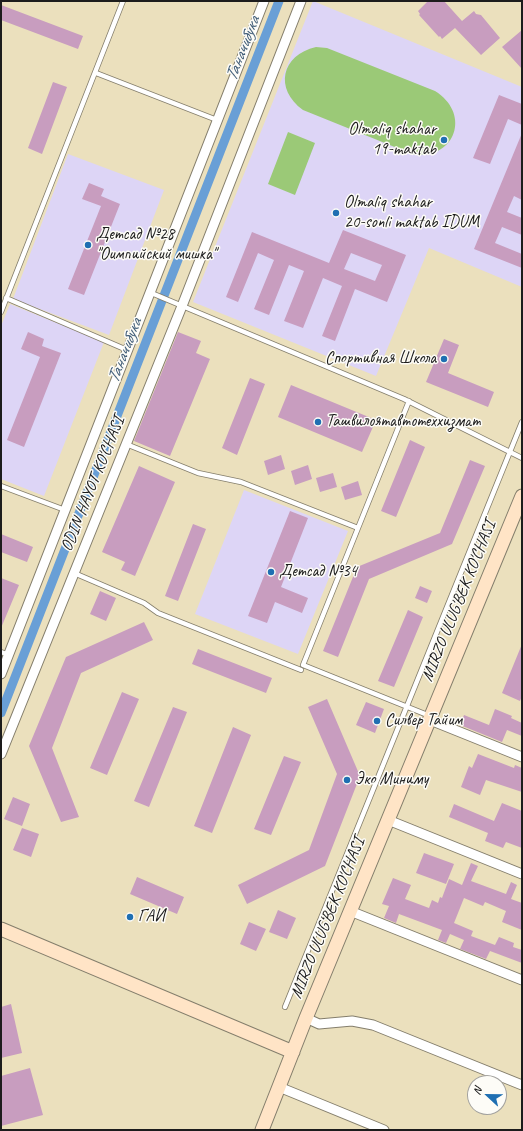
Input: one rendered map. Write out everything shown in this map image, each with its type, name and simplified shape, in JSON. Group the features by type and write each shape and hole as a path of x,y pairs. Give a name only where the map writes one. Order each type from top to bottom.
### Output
{"main road":[{"name":"MIRZO ULUG'BEK KO'CHASI","path":"430,718 522,496"},
{"name":"MIRZO ULUG‘BEK KO'CHASI","path":"262,1130 306,1018 430,718"},
{"path":"1,929 293,1052"}],"street":[{"name":"ODIN HAYOT KO'CHASI","path":"1,674 5,654 65,510 264,1"},
{"name":"ODIN HAYOT KO'CHASI","path":"1,754 182,306 301,1"},
{"path":"430,718 522,757"},
{"path":"388,820 521,871"},
{"path":"350,911 522,980"},
{"path":"306,1018 319,1024 352,1021 373,1025 522,1085"},
{"path":"279,1087 384,1130"}],"lane":[{"path":"1,312 123,1"},
{"path":"96,73 217,120"},
{"path":"151,293 409,402 522,458"},
{"path":"6,298 127,350"},
{"path":"409,402 303,665 430,718"},
{"path":"285,1007 522,422"},
{"path":"126,444 198,473 236,481 358,528"},
{"path":"1,486 65,510"},
{"path":"74,574 144,603 158,613 301,670"}],"shaded area":[{"path":"313,1 522,87 522,287 429,248 376,376 193,302"},
{"name":"Детсад №28 \"Оимпийский мишка\"","path":"68,154 164,190 109,335 13,299"},
{"path":"10,304 104,342 44,496 1,479 1,326"},
{"name":"Детсад №34","path":"244,490 348,531 298,654 195,614"}],"green space":[{"path":"316,47 327,48 435,91 446,101 453,112 455,123 454,134 448,143 439,150 427,154 412,154 303,110 294,102 288,92 285,83 286,74 289,65 295,57 304,51"},
{"path":"288,132 315,143 295,195 268,184"}],"building":[{"path":"428,1 444,1 462,21 474,11 476,14 481,15 500,38 481,55 455,28 442,39 419,15 420,14 418,11"},
{"path":"1,5 83,36 78,49 1,20"},
{"path":"522,30 522,69 502,47"},
{"path":"53,82 67,87 42,154 28,148"},
{"path":"499,95 522,104 522,125 508,119 490,164 473,158"},
{"path":"522,133 522,200 514,196 507,212 522,218 522,235 502,227 495,243 522,254 522,268 474,249"},
{"path":"89,183 104,189 101,196 120,204 84,295 68,289 101,206 82,199"},
{"path":"343,230 406,255 387,302 355,289 335,341 322,336 342,286 323,278 303,328 284,321 304,271 289,265 269,315 254,309 274,260 258,253 238,302 226,297 252,232 329,263","holes":["351,253 382,265 375,281 344,269"]},
{"path":"28,332 44,339 42,346 61,353 24,447 7,440 40,357 21,349"},
{"path":"178,332 201,341 196,353 210,359 170,456 134,441"},
{"name":"Спортивная Школа","path":"444,339 459,345 448,373 494,392 488,407 426,382"},
{"path":"250,378 265,384 237,455 222,448"},
{"path":"291,385 376,420 362,452 278,417"},
{"path":"410,440 425,447 396,517 381,511"},
{"path":"281,455 285,469 268,475 264,461"},
{"path":"470,460 485,466 452,544 369,579 338,657 323,651 357,567 440,533"},
{"path":"308,465 312,479 295,485 291,471"},
{"path":"139,466 175,482 135,576 121,570 125,562 102,552"},
{"path":"333,473 337,487 320,492 316,478"},
{"path":"358,481 362,495 345,500 341,487"},
{"path":"290,511 308,518 281,587 308,598 302,613 275,602 267,623 248,616"},
{"path":"193,524 206,529 178,601 165,596"},
{"path":"1,534 33,547 27,562 1,552"},
{"path":"1,578 19,585 1,628"},
{"path":"420,586 432,591 427,603 415,598"},
{"path":"100,591 116,598 106,621 90,614"},
{"path":"408,610 423,617 394,687 378,681"},
{"path":"144,622 153,640 81,673 52,748 79,817 61,822 29,746 66,657"},
{"path":"522,644 522,696 520,701 502,693"},
{"path":"198,649 272,678 266,693 192,664"},
{"path":"122,692 139,699 107,775 90,768"},
{"path":"327,699 360,776 325,866 247,904 238,885 309,850 337,774 308,707"},
{"path":"366,702 384,709 375,733 356,725"},
{"path":"173,707 187,712 149,807 134,801"},
{"path":"495,709 512,716 511,718 522,723 522,736 507,730 502,742 460,725 464,715 489,725"},
{"path":"233,727 251,735 212,833 194,826"},
{"path":"478,754 514,768 515,765 522,768 522,792 486,780 480,795 461,787 469,766 472,768"},
{"path":"284,756 301,762 271,835 254,829"},
{"path":"13,797 30,804 22,826 4,819"},
{"path":"502,803 522,811 522,848 506,842 503,848 485,841 488,833 449,817 454,804 494,821"},
{"path":"22,828 39,834 31,857 13,850"},
{"path":"424,853 454,864 446,884 416,873"},
{"path":"471,863 478,866 471,881 506,894 511,882 517,885 511,899 522,903 522,930 502,922 506,911 485,902 483,906 464,898 454,923 473,931 471,936 495,945 499,937 514,943 513,947 522,950 522,963 490,951 486,959 460,949 464,940 450,934 446,943 438,940 442,930 399,914 396,923 384,918 389,906 382,904 393,878 411,885 405,899 429,908 432,900 438,903 440,897 442,898 449,879 462,885"},
{"path":"137,877 184,897 177,914 130,894"},
{"path":"278,910 296,918 287,939 269,932"},
{"path":"249,922 266,929 256,951 240,944"},
{"path":"11,1004 22,1053 1,1058 1,1007"},
{"path":"30,1068 43,1115 1,1126 1,1076"}],"waterway":[{"name":"Таначибука","path":"1,713 279,1"}],"place":[{"name":"Olmaliq shahar 19-maktab","path":"444,140"},
{"name":"Olmaliq shahar 20-sonli maktab IDUM","path":"336,213"},
{"name":"Детсад №28 \"Оимпийский мишка\"","path":"88,245"},
{"name":"Спортивная Школа","path":"444,359"},
{"name":"Ташвилоятавтотеххизмат","path":"318,422"},
{"name":"Детсад №34","path":"271,572"},
{"name":"Силвер Тайим","path":"377,721"},
{"name":"Эко Миниму","path":"347,780"},
{"name":"ГАИ","path":"130,917"}]}
